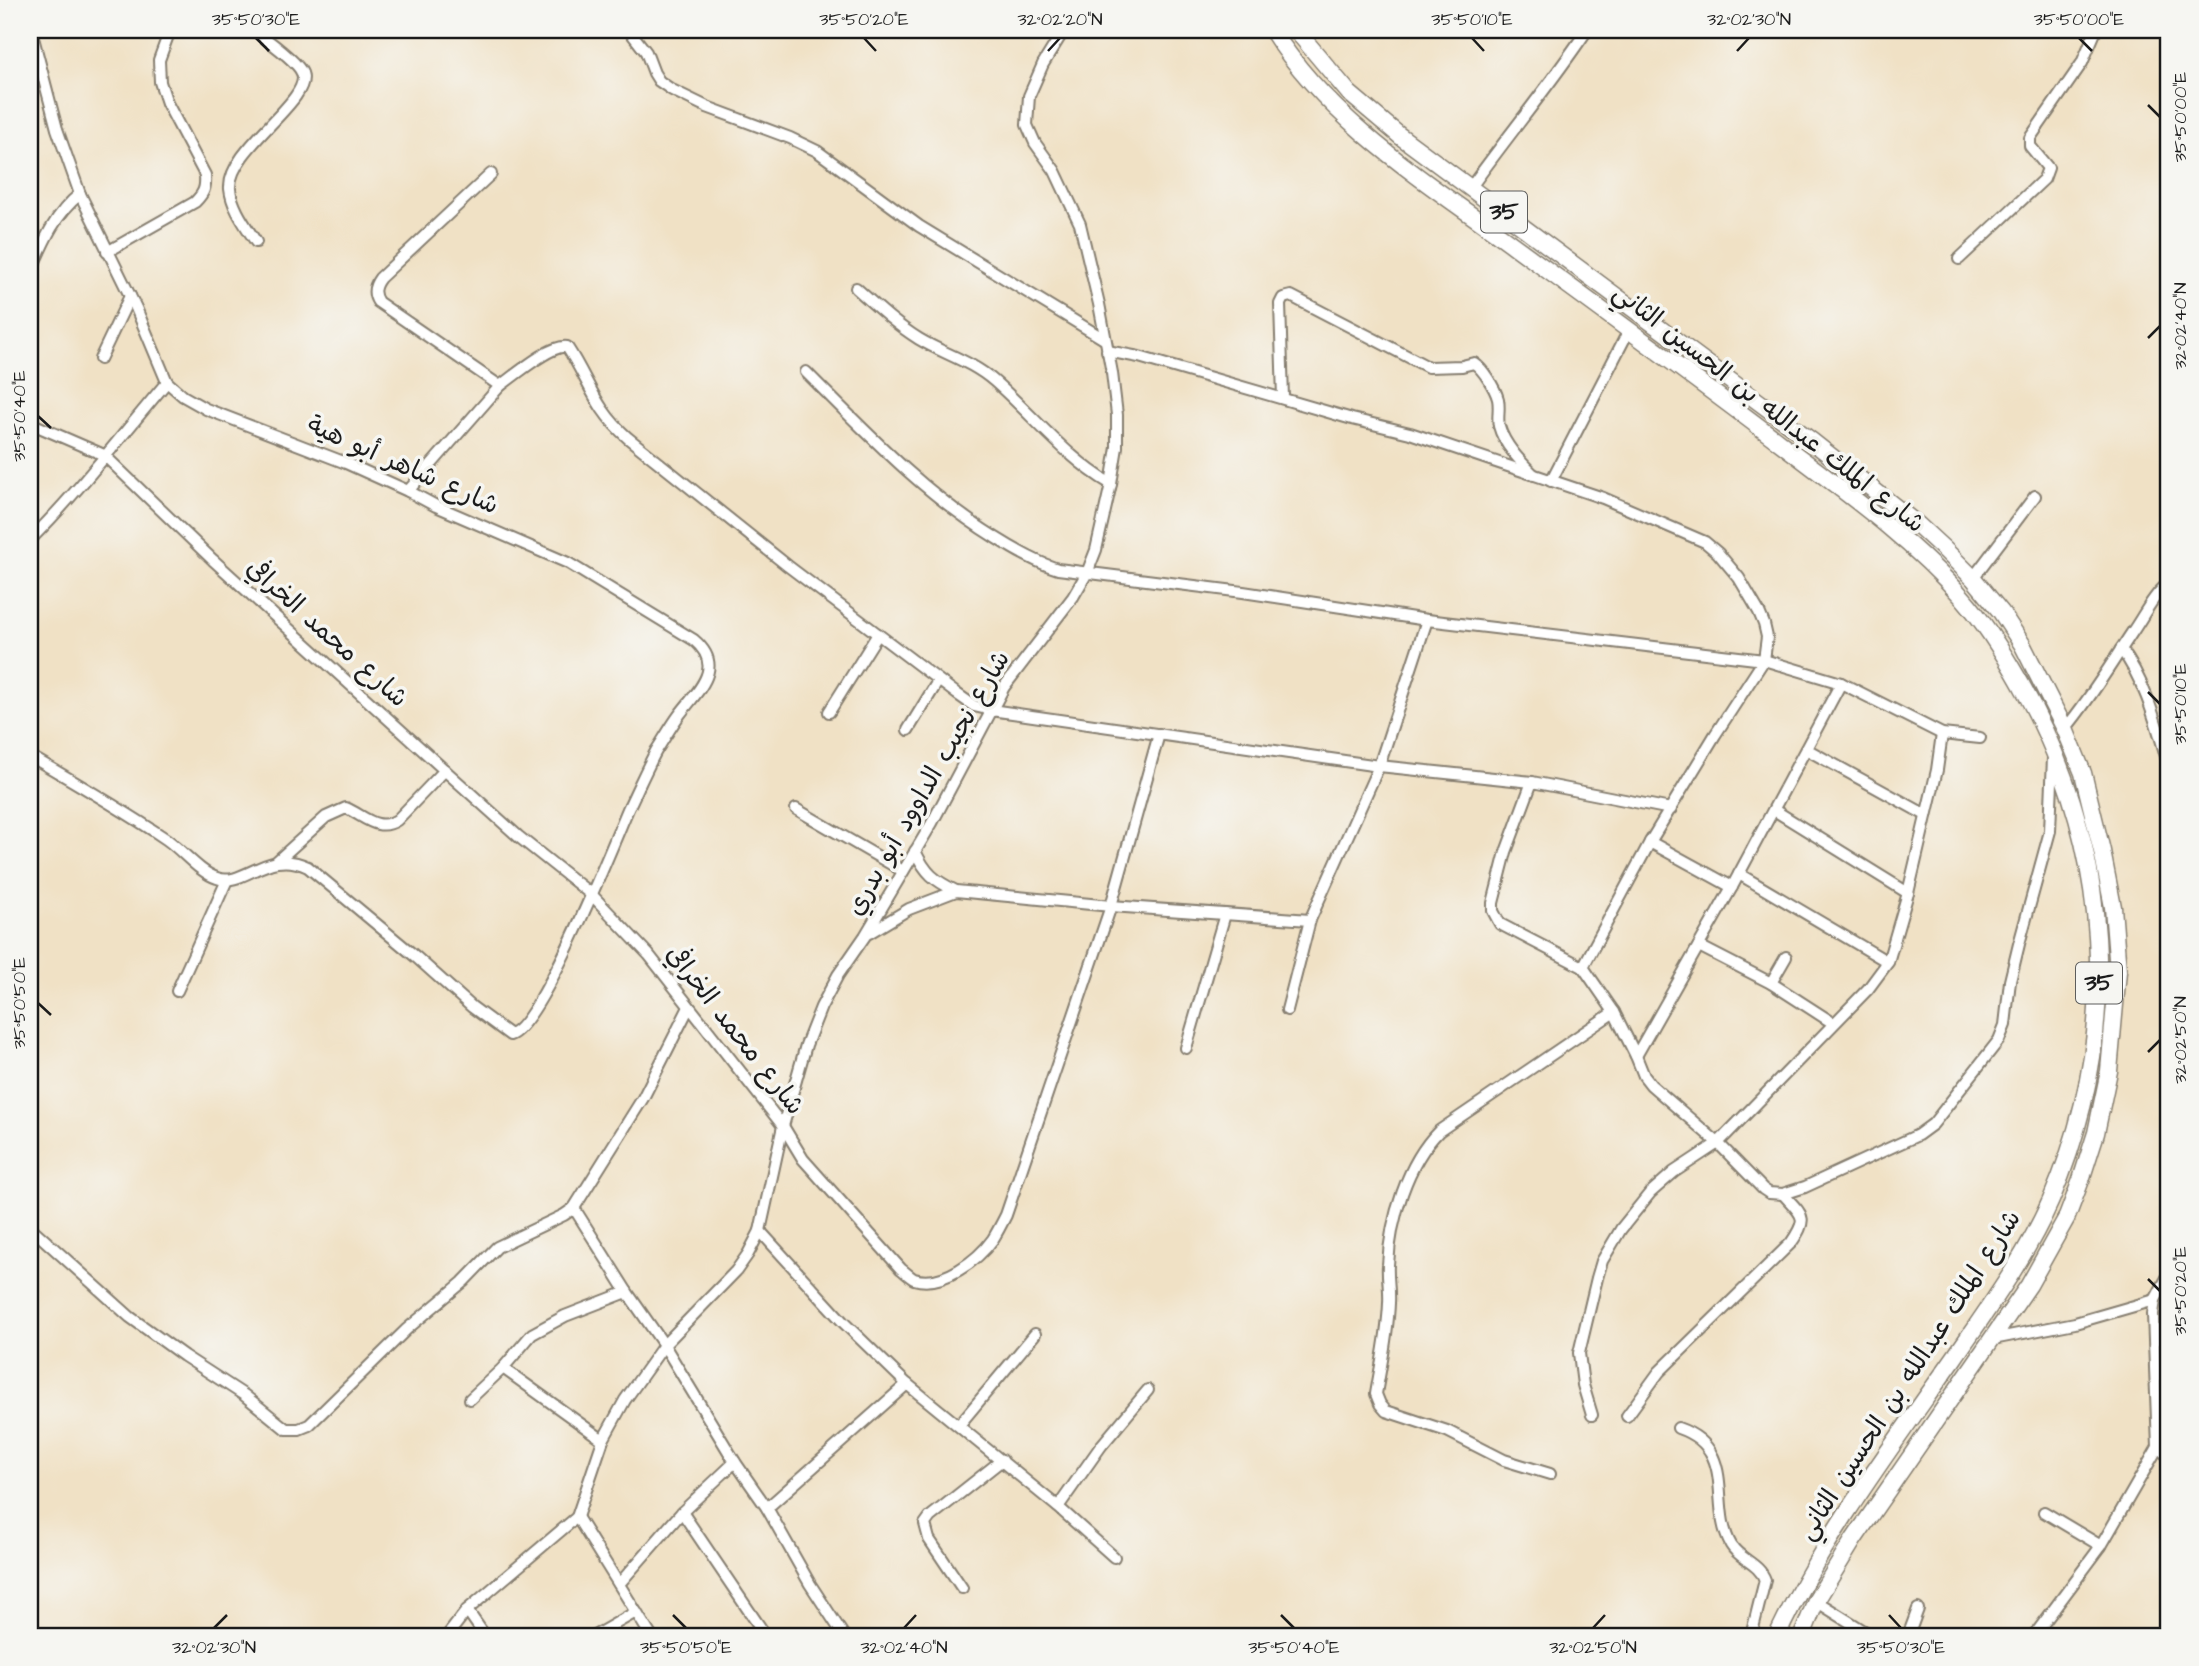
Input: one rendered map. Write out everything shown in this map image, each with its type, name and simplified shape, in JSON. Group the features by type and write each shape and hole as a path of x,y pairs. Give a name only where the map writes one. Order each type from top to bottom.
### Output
{"highway":[{"name":"شارع الملك عبدالله بن الحسين الثاني","path":"1272,30 1312,83 1354,125 1420,177 1845,492 1912,548 1964,598 2000,646 2040,717 2081,831 2096,919 2099,990 2092,1069 2078,1123 2051,1199 2026,1248 1996,1296 1834,1530 1802,1585 1777,1636"},
{"name":"شارع الملك عبدالله بن الحسين الثاني","path":"1296,30 1349,93 1400,136 1813,442 1918,525 1973,578 2001,612 2022,644 2065,729 2083,773 2113,907 2118,971 2109,1071 2096,1133 2067,1217 2029,1285 1854,1539 1816,1601 1802,1636"},
{"path":"1678,367 1685,367 1690,363 1690,350"},
{"path":"1714,393 1716,382 1726,378"}],"street":[{"path":"30,540 77,490 167,382 130,296 80,194 57,129 31,30"},
{"path":"107,252 195,202 206,186 205,175 167,103 160,82 159,60 170,30"},
{"path":"254,30 299,68 303,80 299,93 248,149 235,168 230,186 233,202 256,242"},
{"path":"266,39 274,30"},
{"path":"629,30 646,52 659,80 672,90 707,107 817,150 919,226 1104,338"},
{"name":"شارع نجيب الداوود أبو بدري","path":"577,1517 603,1440 625,1400 664,1345 736,1271 760,1231 783,1126 806,1045 821,1007 838,975 865,936 915,851 1004,687 1049,629 1087,573 1096,550 1111,484 1118,433 1115,395 1099,304 1080,224 1055,171 1035,143 1027,125 1029,96 1043,64 1064,30"},
{"path":"1471,187 1587,30"},
{"path":"1959,258 2045,179 2048,168 2030,146 2030,138 2082,63 2096,30"},
{"path":"491,174 380,278 374,293 379,302 500,386"},
{"path":"30,273 51,226 80,194"},
{"path":"856,288 885,315 920,340 965,360 994,381 1065,450 1111,484"},
{"path":"100,359 130,296"},
{"path":"1283,398 1280,303 1283,298 1291,296 1428,366 1462,366 1474,363 1482,368 1498,399 1502,434 1517,457 1536,477"},
{"path":"1551,481 1629,330"},
{"path":"408,491 500,386 551,350 567,347 599,406 621,431 741,530 974,706 1379,766 1532,782 1671,808"},
{"path":"1107,351 1410,433 1603,498 1691,534 1712,548 1739,578 1764,624 1767,637 1764,660 1650,842 1583,967"},
{"path":"806,372 893,460 934,495 977,526 1046,565 1427,620 1764,660 1841,683 1942,734 1980,738"},
{"name":"شارع شاهر أبو هية","path":"167,382 183,396 206,409 297,443 576,567 694,639 707,654 708,674 703,685 656,751 557,968 517,1033 510,1035 472,1007 390,934 308,867 295,861 276,862"},
{"name":"شارع محمد الخرافي","path":"30,423 104,455 224,569 519,837 592,895 649,955 783,1126 791,1144 803,1159 901,1269 914,1279 932,1280 953,1274 974,1259 992,1240 1006,1215 1111,906 1159,734"},
{"path":"1973,578 2035,496"},
{"path":"2065,729 2091,696 2161,590 2169,583"},
{"path":"1287,1010 1310,920 1379,766 1427,620"},
{"path":"829,712 878,634"},
{"path":"2121,649 2140,680 2169,766"},
{"path":"908,730 938,681"},
{"path":"1636,1056 1732,887 1841,683"},
{"path":"1592,1415 1583,1385 1579,1353 1602,1261 1620,1229 1650,1193 1674,1172 1718,1143 1868,989 1888,962 1908,893 1937,770 1942,734"},
{"path":"1532,782 1506,852 1493,903 1493,911 1500,924 1583,967 1614,1012 1644,1076 1659,1094 1718,1143 1763,1189 1783,1195 1816,1183 1918,1135 1933,1124 1999,1040 2005,1025 2010,981 2019,944 2050,831 2053,747"},
{"path":"1806,749 1926,814"},
{"path":"30,756 147,826 182,850 208,874 227,880 276,862 326,817 346,808 381,826 389,825 445,770"},
{"path":"796,809 903,871"},
{"path":"1774,810 1908,893"},
{"path":"1650,842 1732,887"},
{"path":"915,851 923,868 936,882 956,891 1111,906 1310,920"},
{"path":"1739,874 1888,962"},
{"path":"177,992 227,880"},
{"path":"865,936 909,909 956,891"},
{"path":"1186,1048 1225,914"},
{"path":"1699,946 1771,983 1833,1023"},
{"path":"1771,983 1786,957"},
{"path":"30,1227 130,1317 244,1395 286,1429 293,1430 309,1425 407,1329 463,1282 497,1248 574,1208 643,1098 689,1007"},
{"path":"1550,1474 1504,1460 1447,1431 1386,1411 1380,1404 1376,1394 1390,1302 1387,1267 1391,1232 1416,1160 1438,1131 1614,1012"},
{"path":"1627,1416 1660,1371 1800,1231 1803,1224 1802,1214 1783,1195"},
{"path":"574,1208 767,1508 810,1584 844,1636"},
{"path":"760,1231 843,1322 907,1384 1058,1507 1114,1558"},
{"path":"2034,1636 2101,1546 2158,1447 2153,1314 2155,1300 2169,1274"},
{"path":"470,1399 503,1368 523,1343 540,1329 565,1316 627,1292"},
{"path":"1993,1339 2075,1323 2155,1300"},
{"path":"960,1425 1035,1334"},
{"path":"503,1368 603,1440"},
{"path":"767,1508 907,1384"},
{"path":"1058,1507 1101,1446 1148,1390"},
{"path":"1678,1428 1693,1433 1707,1447 1714,1461 1724,1521 1731,1545 1740,1555 1757,1566 1765,1580 1751,1636"},
{"path":"2158,1447 2169,1457"},
{"path":"962,1588 929,1539 925,1524 930,1517 1002,1460"},
{"path":"619,1584 682,1512 735,1462"},
{"path":"682,1512 766,1636"},
{"path":"2045,1512 2101,1546"},
{"path":"447,1636 467,1610 577,1517 651,1636"},
{"path":"1816,1601 1872,1636"},
{"path":"1908,1636 1918,1609"},
{"path":"467,1610 485,1636"},
{"path":"594,1636 636,1612"}]}
